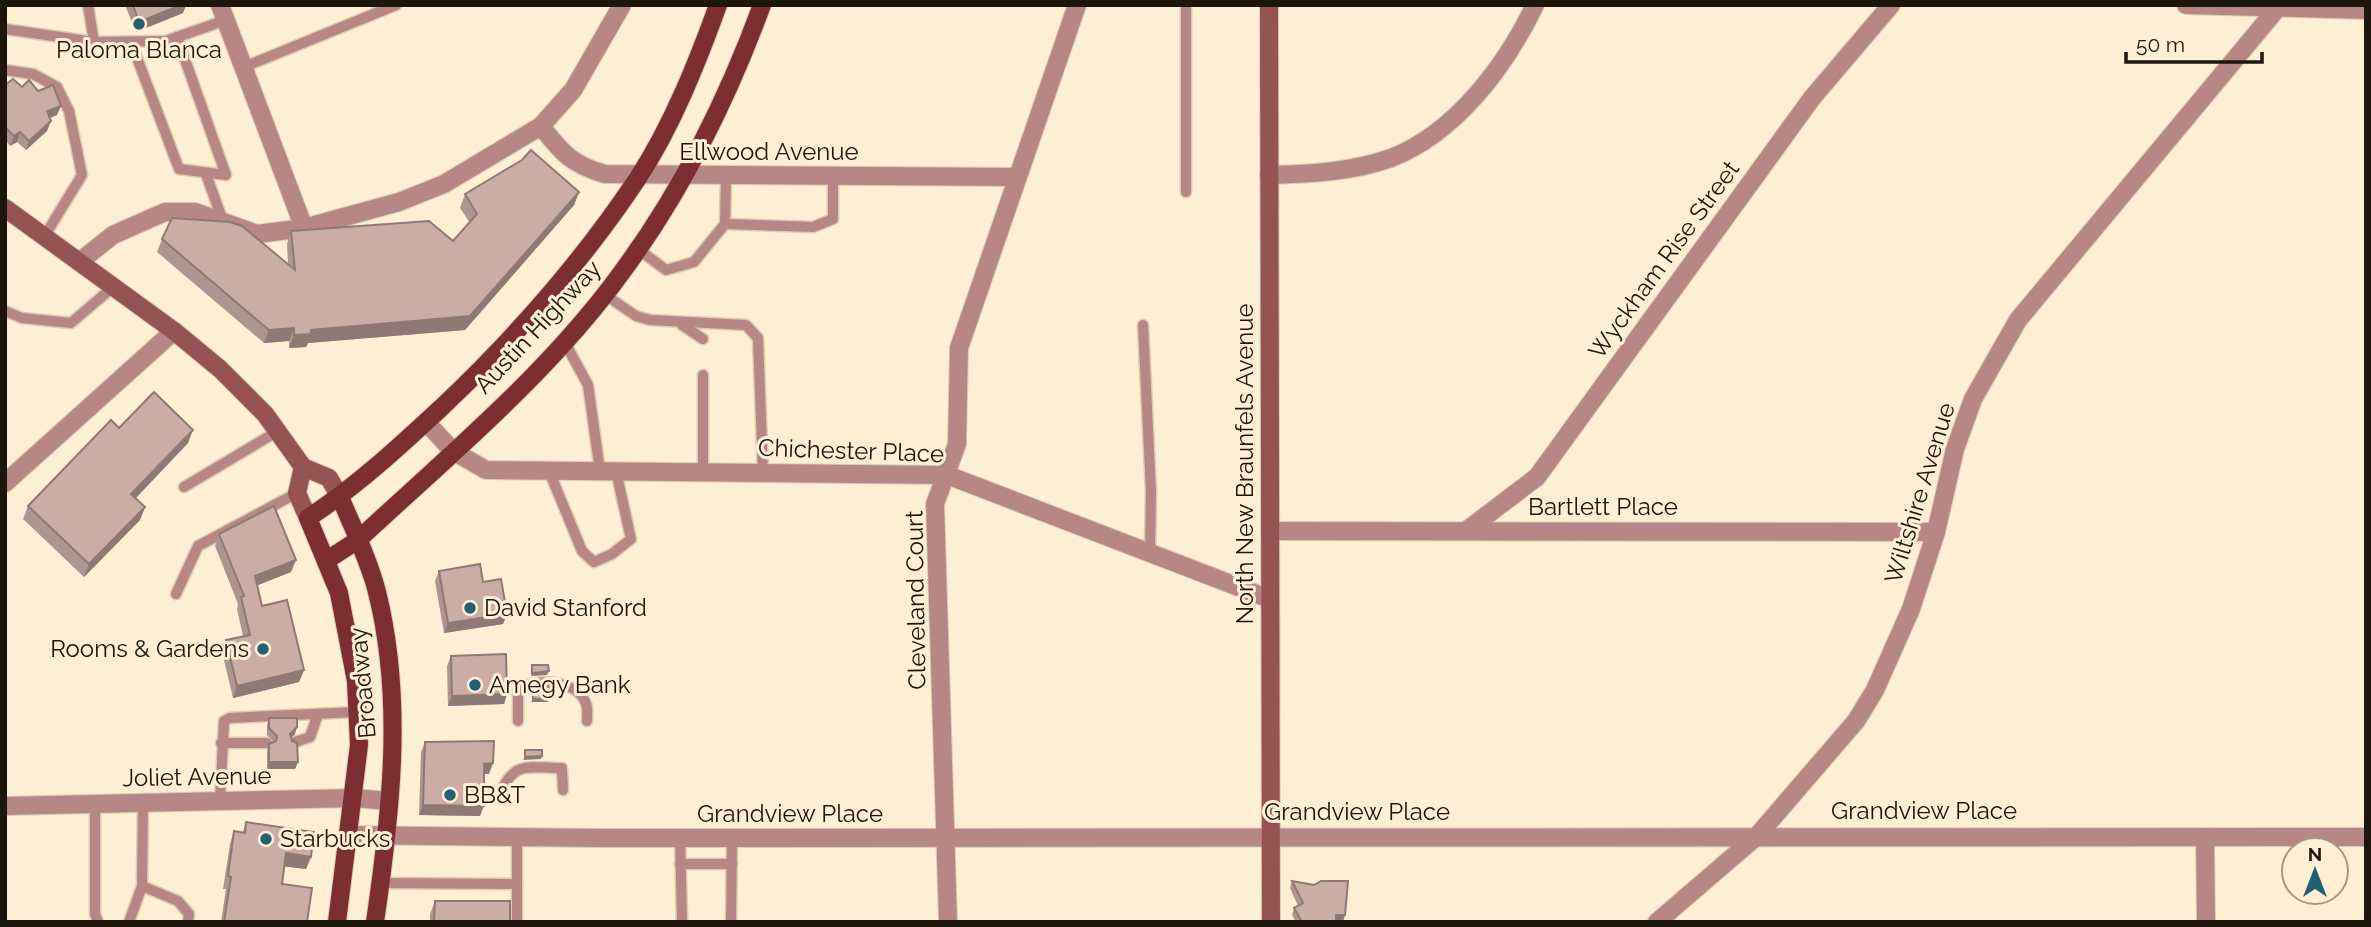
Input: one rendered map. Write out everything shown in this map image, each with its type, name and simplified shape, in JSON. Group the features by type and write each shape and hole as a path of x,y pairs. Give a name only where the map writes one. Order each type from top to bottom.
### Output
{"main road":[{"name":"Austin Highway","path":"308,518 340,498 426,422 498,355 540,307 639,176 668,122 718,5"},
{"name":"Austin Highway","path":"327,560 358,540 453,452 564,341 604,294 638,249 705,141 762,5"},
{"name":"Broadway","path":"340,498 377,589 388,652 393,738 387,837 375,922"},
{"name":"Broadway","path":"308,518 339,593 356,681 359,745 337,922"}],"street":[{"path":"79,262 113,235 165,212 194,212 257,234 304,228 400,202 444,184 541,126 573,90 622,5"},
{"name":"Cleveland Court","path":"948,922 948,838 935,503 957,444 959,348 1077,5"},
{"name":"North New Braunfels Avenue","path":"1269,5 1271,922"},
{"path":"1269,175 1337,170 1391,158 1422,141 1492,79 1514,48 1535,5"},
{"name":"Wyckham Rise Street","path":"1466,531 1536,477 1812,98 1891,5"},
{"path":"2186,5 2366,10"},
{"name":"Wiltshire Avenue","path":"1657,922 1757,836 1842,740 1875,690 1911,609 1936,532 1955,449 1973,400 2018,320 2278,7"},
{"path":"223,13 304,228"},
{"name":"Ellwood Avenue","path":"541,126 559,149 580,167 605,174 684,177 1017,177"},
{"name":"Broadway","path":"5,208 174,331 220,369 265,414 303,467 329,478 340,498"},
{"path":"5,483 174,331"},
{"name":"Chichester Place","path":"426,422 453,452 486,470 947,475 1270,599"},
{"path":"297,493 303,467"},
{"name":"Broadway","path":"297,493 308,518"},
{"name":"Bartlett Place","path":"1270,531 1936,532"},
{"name":"Joliet Avenue","path":"5,806 354,798 389,801"},
{"name":"Grandview Place","path":"349,835 680,838 2366,837"},
{"path":"2205,837 2206,922"}],"lane":[{"path":"88,5 94,42"},
{"path":"244,67 397,5"},
{"path":"1186,5 1186,191"},
{"path":"5,29 94,42 166,41 223,13"},
{"path":"131,42 179,169 226,175 177,37"},
{"path":"5,69 33,74 57,86 74,130 82,175 44,237"},
{"path":"206,174 224,224"},
{"path":"638,249 666,270 694,262 725,224 726,177"},
{"path":"725,224 813,227 833,219 833,177"},
{"path":"5,311 22,318 71,323 113,286"},
{"path":"604,294 636,316 679,324 746,325 758,338 763,473"},
{"path":"679,324 703,339"},
{"path":"1143,325 1151,492 1150,553"},
{"path":"549,471 582,551 594,562 612,554 631,539 608,471 588,385 564,341"},
{"path":"703,375 703,472"},
{"path":"184,487 278,431"},
{"path":"176,594 198,546 297,493"},
{"path":"518,721 518,690 525,685 555,683 575,690 586,704 587,721"},
{"path":"220,801 224,721 230,718 357,712"},
{"path":"295,742 310,737 318,714"},
{"path":"221,743 267,743"},
{"path":"501,792 508,776 518,768 562,768 563,790"},
{"path":"129,922 142,886 143,803"},
{"path":"96,804 95,914 98,922"},
{"path":"517,836 517,922"},
{"path":"680,838 682,922"},
{"path":"731,922 732,838"},
{"path":"680,864 732,864"},
{"path":"381,883 517,884"},
{"path":"142,886 178,901 189,914 188,922"}],"building":[{"path":"133,5 181,5 139,22"},
{"path":"13,79 22,87 29,80 38,91 53,85 61,106 47,111 51,121 29,141 20,132 14,136 5,127 5,85"},
{"path":"531,150 579,192 470,316 311,330 311,334 294,335 294,328 269,330 162,239 172,218 230,222 242,226 295,270 291,231 429,221 453,241 477,214 465,194 522,160"},
{"path":"154,392 193,430 131,494 145,507 89,564 28,506 111,420 119,428"},
{"path":"274,506 296,560 255,576 262,606 287,600 304,670 237,686 226,640 250,635 241,597 244,596 219,534"},
{"name":"David Stanford","path":"480,564 483,582 501,579 507,614 448,623 439,571"},
{"name":"Amegy Bank","path":"506,654 507,694 452,696 451,656"},
{"path":"532,665 548,665 549,671 532,673"},
{"path":"549,687 549,699 533,699 532,689"},
{"path":"269,718 297,718 297,727 290,734 292,741 297,743 298,762 269,762 269,744 276,741 277,736 269,728"},
{"name":"BB&T","path":"494,741 493,763 484,764 484,806 423,805 425,742"},
{"path":"525,750 542,750 542,756 525,757"},
{"path":"246,822 314,832 311,857 286,853 282,884 312,888 307,922 224,922 234,831 245,833"},
{"path":"1292,881 1314,885 1321,881 1348,881 1345,915 1336,915 1336,921 1302,922 1294,908 1303,903"},
{"path":"435,901 510,901 510,922 434,922"}],"place":[{"name":"Paloma Blanca","path":"139,24"},
{"name":"David Stanford","path":"470,608"},
{"name":"Rooms & Gardens","path":"263,649"},
{"name":"Amegy Bank","path":"475,685"},
{"name":"BB&T","path":"450,795"},
{"name":"Starbucks","path":"266,839"}]}
